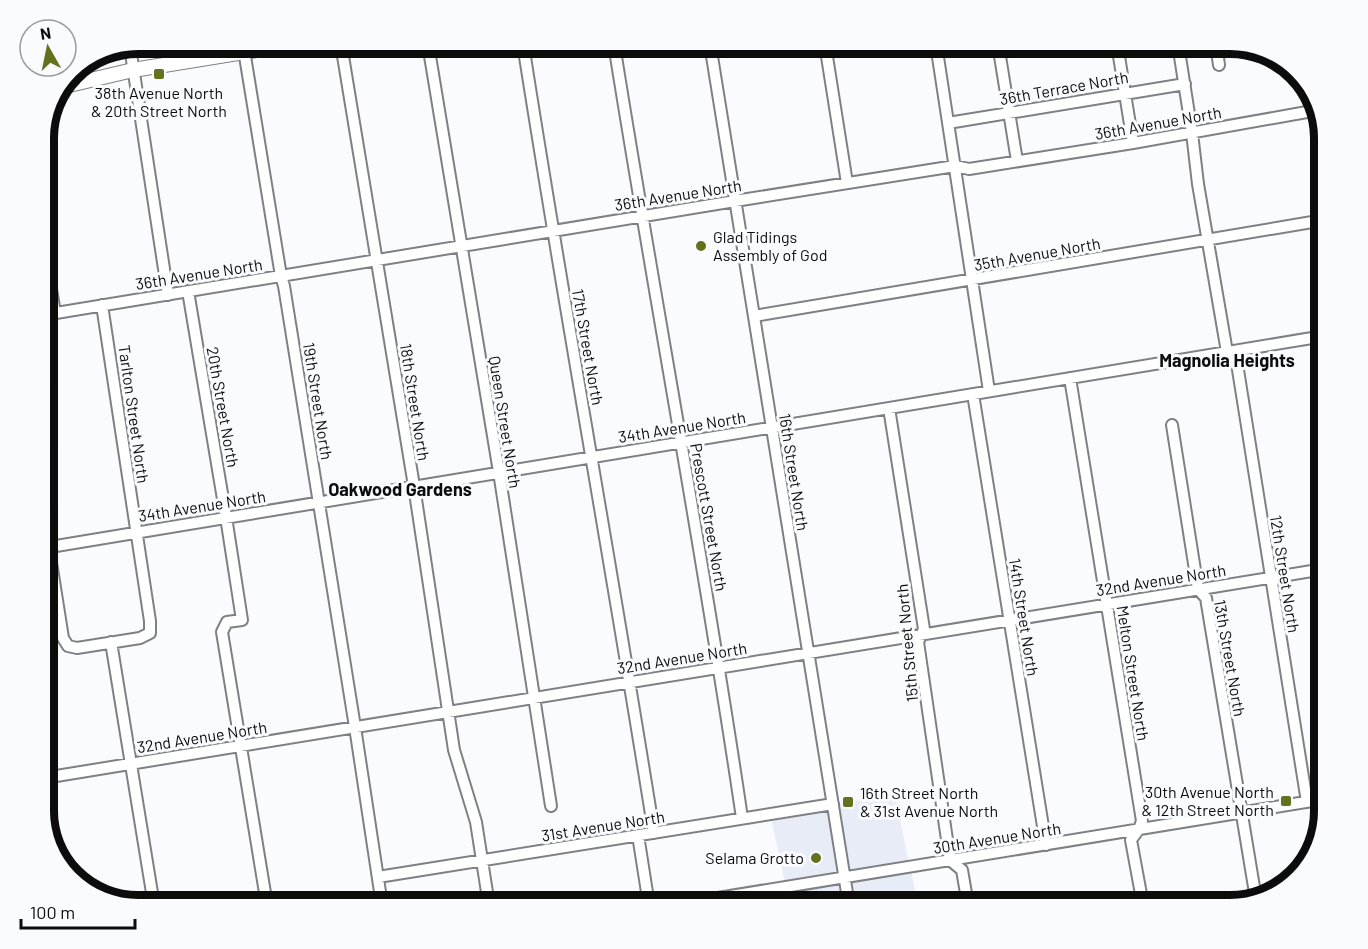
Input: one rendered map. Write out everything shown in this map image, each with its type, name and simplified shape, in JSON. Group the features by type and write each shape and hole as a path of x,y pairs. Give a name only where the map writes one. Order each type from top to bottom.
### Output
{"main road":[{"path":"75,84 214,54"},
{"path":"84,75 133,70"}],"street":[{"name":"19th Street North","path":"245,54 380,895"},
{"name":"18th Street North","path":"343,54 414,486 454,750 476,822 487,895"},
{"name":"Queen Street North","path":"430,54 499,472 551,806"},
{"name":"17th Street North","path":"525,54 552,231 654,833"},
{"name":"Prescott Street North","path":"616,54 641,216 720,667 742,818"},
{"name":"16th Street North","path":"712,54 847,895"},
{"path":"827,54 847,183"},
{"path":"938,54 989,392"},
{"path":"1000,54 1017,161"},
{"path":"1119,54 1133,143"},
{"name":"12th Street North","path":"1180,54 1207,240 1231,351 1307,802"},
{"path":"1218,54 1220,65"},
{"path":"131,55 168,295"},
{"name":"36th Terrace North","path":"948,123 1185,84"},
{"name":"36th Avenue North","path":"54,313 847,183 955,166 969,169 1133,143 1310,111"},
{"name":"35th Avenue North","path":"754,316 1314,222"},
{"name":"20th Street North","path":"188,291 242,620 227,622 222,632 265,895"},
{"name":"Tarlton Street North","path":"102,305 150,621 150,633 140,638 111,642"},
{"name":"34th Avenue North","path":"54,546 1314,338"},
{"name":"Melton Street North","path":"1070,378 1142,821 1139,830"},
{"name":"14th Street North","path":"973,394 1046,845"},
{"name":"15th Street North","path":"889,408 924,629 918,642 950,861 962,870 966,895"},
{"name":"13th Street North","path":"1172,425 1198,589 1206,598 1255,891"},
{"name":"32nd Avenue North","path":"54,776 1314,571"},
{"path":"54,590 63,638 68,646 77,648 111,642 152,895"},
{"name":"30th Avenue North","path":"742,895 1314,801"},
{"name":"31st Avenue North","path":"378,877 833,804"},
{"path":"1139,830 1131,840 1141,895"},
{"path":"638,835 647,895"}],"shaded area":[{"path":"895,795 909,863 848,873 837,804"},
{"path":"830,809 840,874 785,883 771,818"},
{"path":"911,871 916,895 851,895 849,882"},
{"path":"842,883 844,895 788,895 787,892"}],"place":[{"name":"38th Avenue North & 20th Street North","path":"159,74"},
{"name":"Glad Tidings Assembly of God","path":"701,246"},
{"name":"30th Avenue North & 12th Street North","path":"1286,801"},
{"name":"16th Street North & 31st Avenue North","path":"848,802"},
{"name":"Selama Grotto","path":"816,858"}],"district":[{"name":"Magnolia Heights","path":"1227,361"},
{"name":"Oakwood Gardens","path":"400,490"}]}
